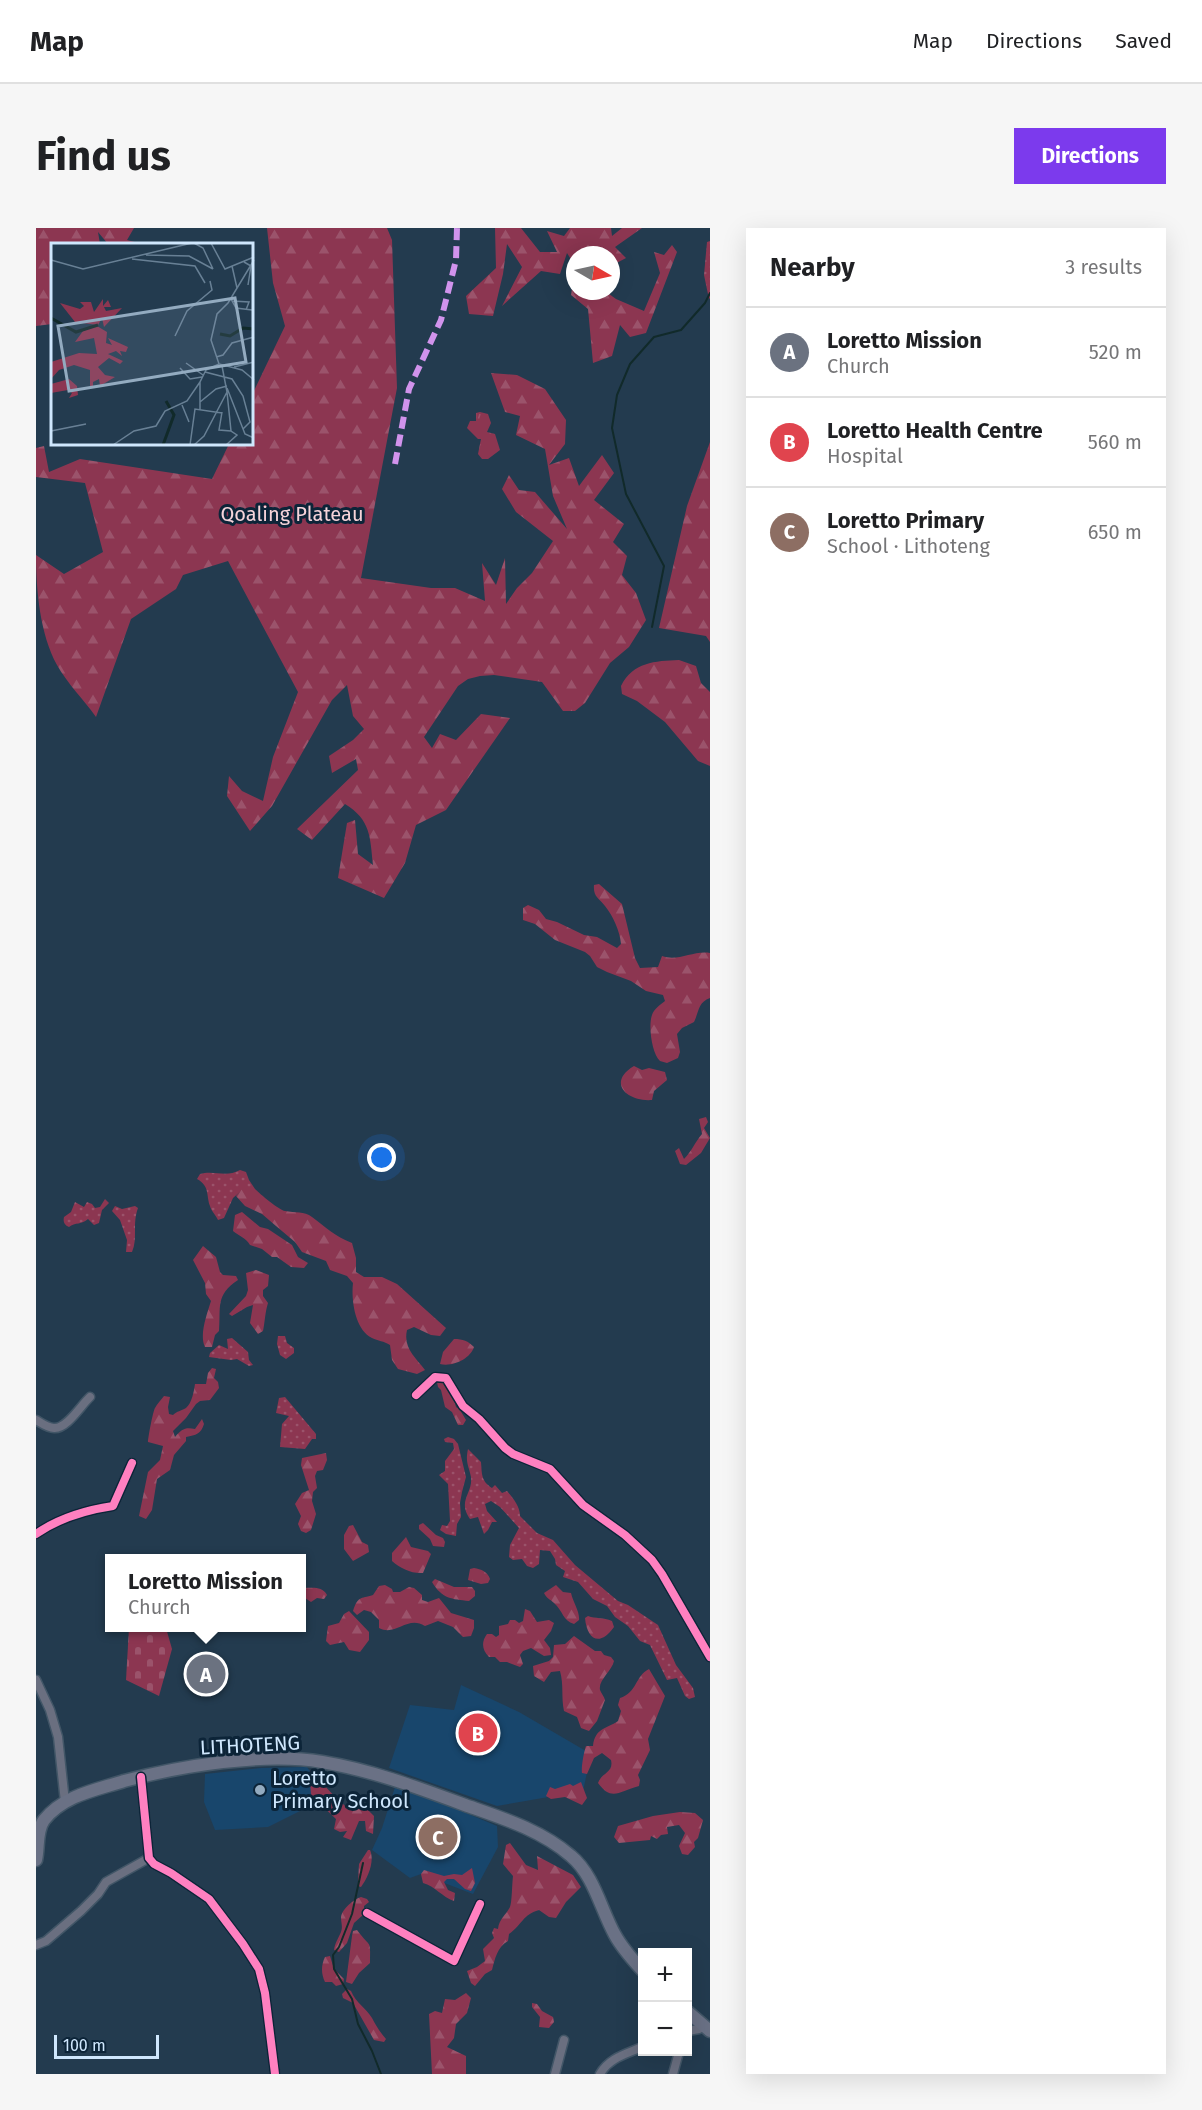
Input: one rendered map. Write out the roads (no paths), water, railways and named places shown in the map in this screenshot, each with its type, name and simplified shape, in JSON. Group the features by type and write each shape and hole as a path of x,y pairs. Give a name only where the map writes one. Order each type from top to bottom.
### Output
{"main road":[{"name":"LITHOTENG","path":"36,1860 38,1830 44,1821 65,1802 78,1795 141,1777 234,1761 320,1761 389,1779 518,1824 572,1856 582,1867 621,1947 638,1966"},
{"path":"692,2016 706,2028"}],"street":[{"path":"416,1395 435,1377 446,1378 463,1406 479,1419 505,1448 513,1454 550,1469 583,1505 636,1545 652,1560 662,1574 710,1657"},
{"path":"36,1420 52,1428 59,1427 68,1421 90,1397"},
{"path":"36,1534 63,1519 94,1509 113,1506 132,1463"},
{"path":"36,1680 50,1710 58,1737 65,1802"},
{"path":"141,1777 149,1858 154,1864 209,1899 259,1969 265,1993 275,2074"},
{"path":"36,1944 46,1941 81,1911 106,1882 149,1858"},
{"path":"368,1913 454,1961 480,1904"},
{"path":"555,2074 564,2040"},
{"path":"600,2074 605,2065 614,2058 638,2049"},
{"path":"673,2074 678,2056"}],"waterway":[{"path":"652,627 664,566 626,494 612,428 617,395 630,364 654,337 681,330 705,303 710,293"},
{"path":"363,1863 352,1914 339,1947 333,1955 334,1969 352,1999 358,2024 381,2074"}],"place":[{"name":"Loretto Mission","path":"206,1674"},
{"name":"Loretto Health Centre","path":"478,1733"},
{"name":"Loretto Primary School","path":"260,1790"},
{"name":"Loretto Primary","path":"438,1837"}],"park label":[{"name":"Qoaling Plateau","path":"292,514"}]}
